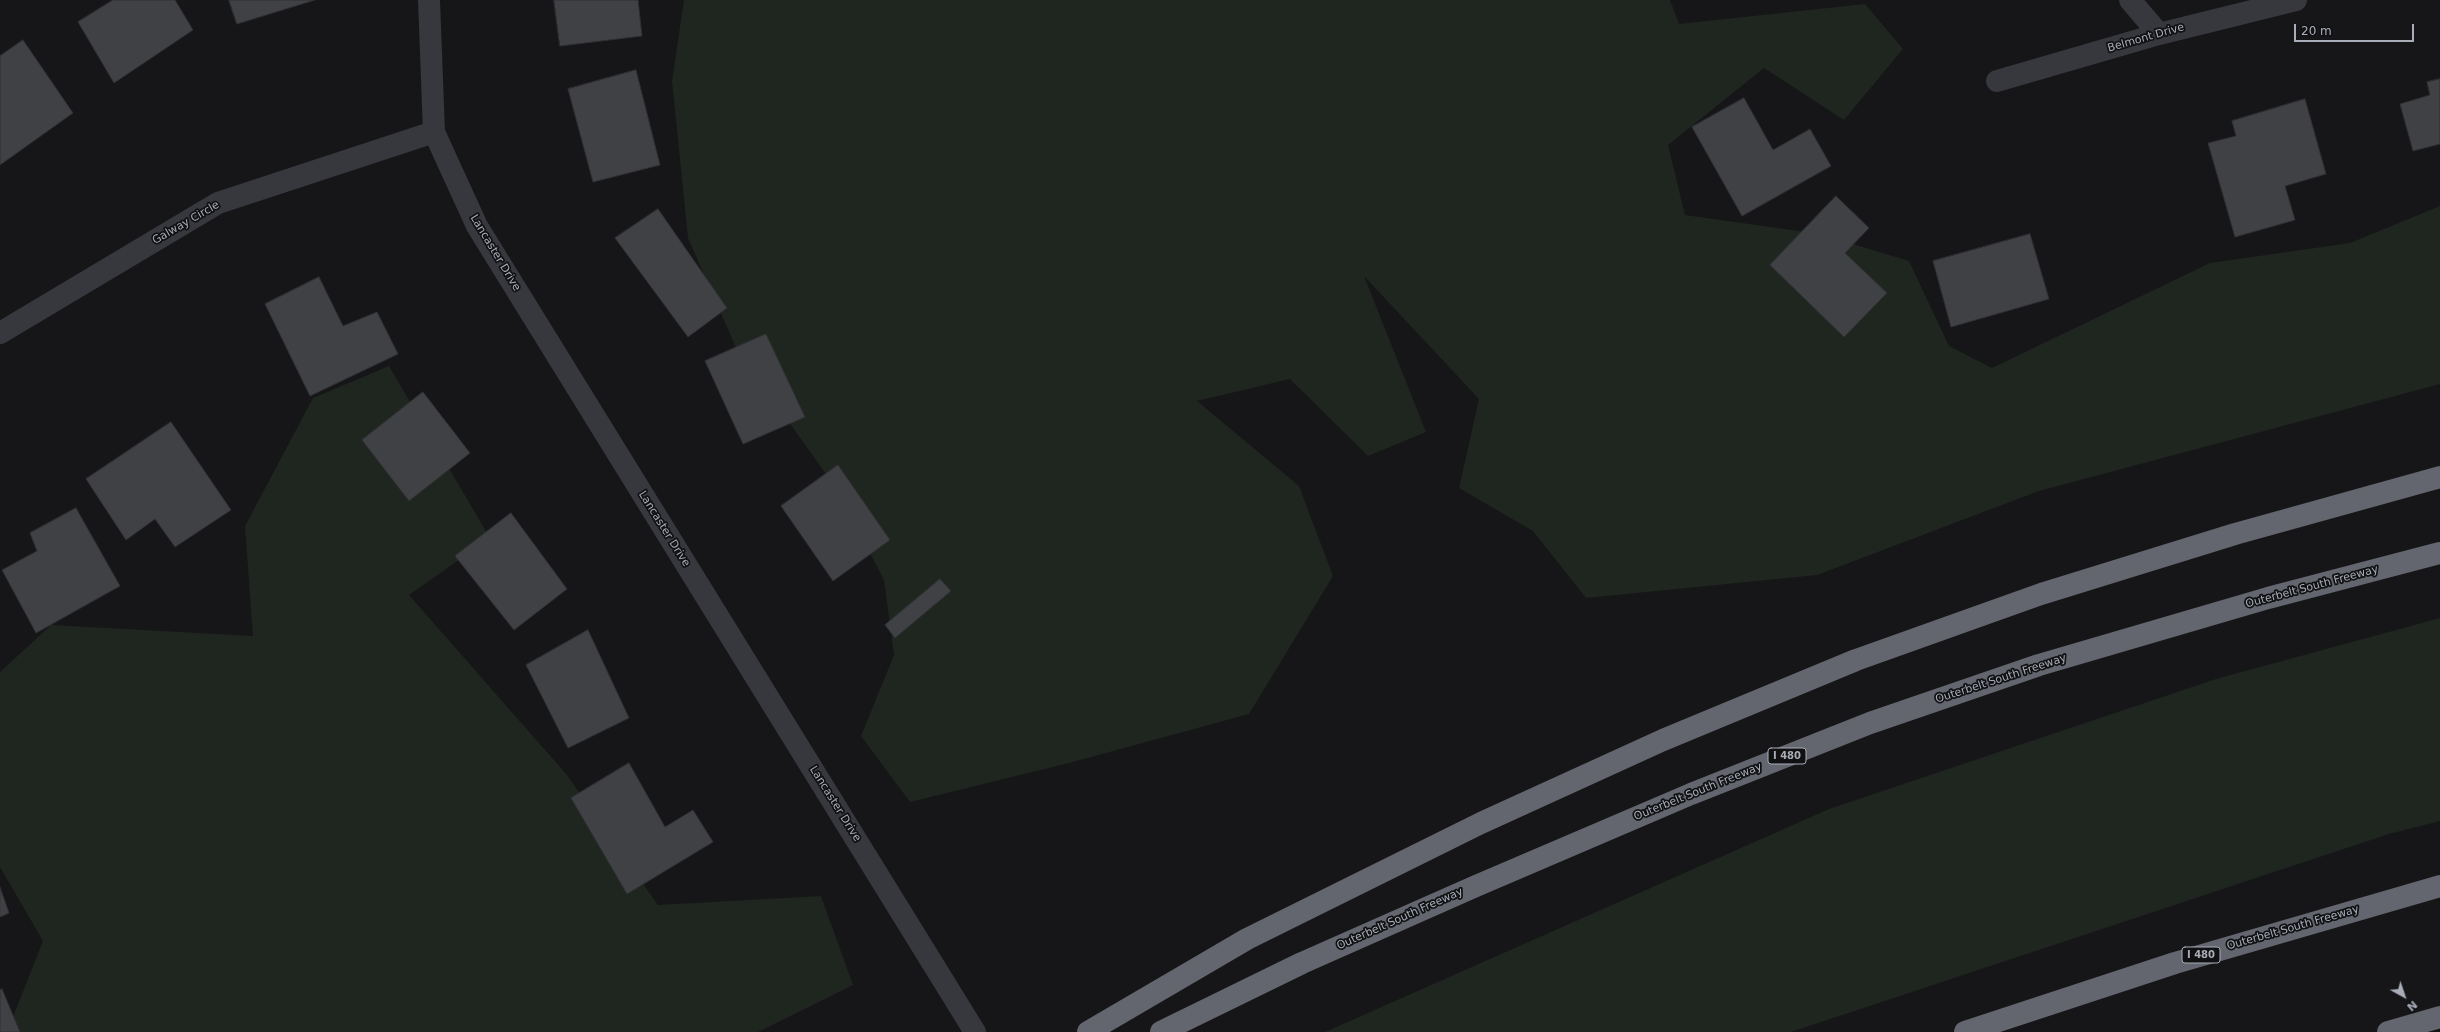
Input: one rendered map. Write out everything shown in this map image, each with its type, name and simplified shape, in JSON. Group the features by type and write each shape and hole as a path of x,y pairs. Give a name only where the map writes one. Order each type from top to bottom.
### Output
{"highway":[{"path":"1088,1032 1248,939 1481,823 1663,740 1849,663 2048,592 2236,534 2440,477"},
{"name":"Outerbelt South Freeway","path":"1160,1032 1302,963 1476,886 1691,794 1870,723 2047,663 2268,598 2440,553"},
{"name":"Outerbelt South Freeway","path":"1965,1032 2175,963 2440,886"},
{"path":"2388,1032 2440,1017"}],"street":[{"name":"Lancaster Drive","path":"429,0 434,132 477,226 975,1032"},
{"path":"2130,0 2159,34"},
{"name":"Belmont Drive","path":"1997,82 2159,34 2296,0"},
{"name":"Galway Circle","path":"0,334 218,203 434,132"}],"shaded area":[{"path":"684,0 1670,0 1679,24 1865,4 1903,49 1844,120 1764,68 1668,145 1685,215 1820,234 1909,261 1949,346 1992,368 2210,263 2350,243 2440,206 2440,384 2039,491 1817,575 1586,598 1533,531 1459,488 1479,399 1364,276 1426,432 1368,456 1290,379 1197,401 1299,486 1333,576 1249,714 1069,763 910,802 861,736 894,655 884,580 836,488 737,350 688,238 672,81"},
{"path":"389,366 490,538 409,595 567,775 658,905 821,896 853,985 758,1032 7,1032 43,941 0,867 0,672 51,625 253,636 245,526 313,398"},
{"path":"2440,618 2440,821 2389,834 1791,1032 1325,1032 1829,809 2216,679"}],"building":[{"path":"113,0 175,0 193,30 114,83 78,22"},
{"path":"229,0 315,0 237,24"},
{"path":"554,0 638,0 642,36 560,46"},
{"path":"23,40 73,113 0,165 0,56"},
{"path":"636,70 660,165 593,182 568,89"},
{"path":"2440,79 2440,144 2413,151 2400,104 2430,95 2427,82"},
{"path":"1744,98 1773,150 1810,129 1831,166 1742,216 1692,127"},
{"path":"2305,99 2326,174 2285,186 2295,220 2235,237 2208,143 2236,136 2232,121"},
{"path":"1836,196 1869,228 1845,253 1887,293 1844,337 1770,265"},
{"path":"658,209 727,308 688,337 615,238"},
{"path":"2030,234 2049,299 1951,327 1933,261"},
{"path":"319,277 343,326 377,312 398,354 310,396 265,304"},
{"path":"766,334 805,417 743,444 705,361"},
{"path":"423,392 470,453 409,501 362,440"},
{"path":"171,422 231,510 175,547 155,519 126,540 86,479"},
{"path":"838,465 890,540 833,581 781,506"},
{"path":"76,508 120,586 36,633 2,570 37,551 30,533"},
{"path":"511,513 567,589 514,630 455,556"},
{"path":"940,579 951,591 895,638 885,625"},
{"path":"588,630 629,718 568,748 526,665"},
{"path":"629,763 665,827 693,810 713,842 627,894 571,798"},
{"path":"0,887 9,913 0,917"},
{"path":"2,989 20,1032 0,1032 0,990"}]}
